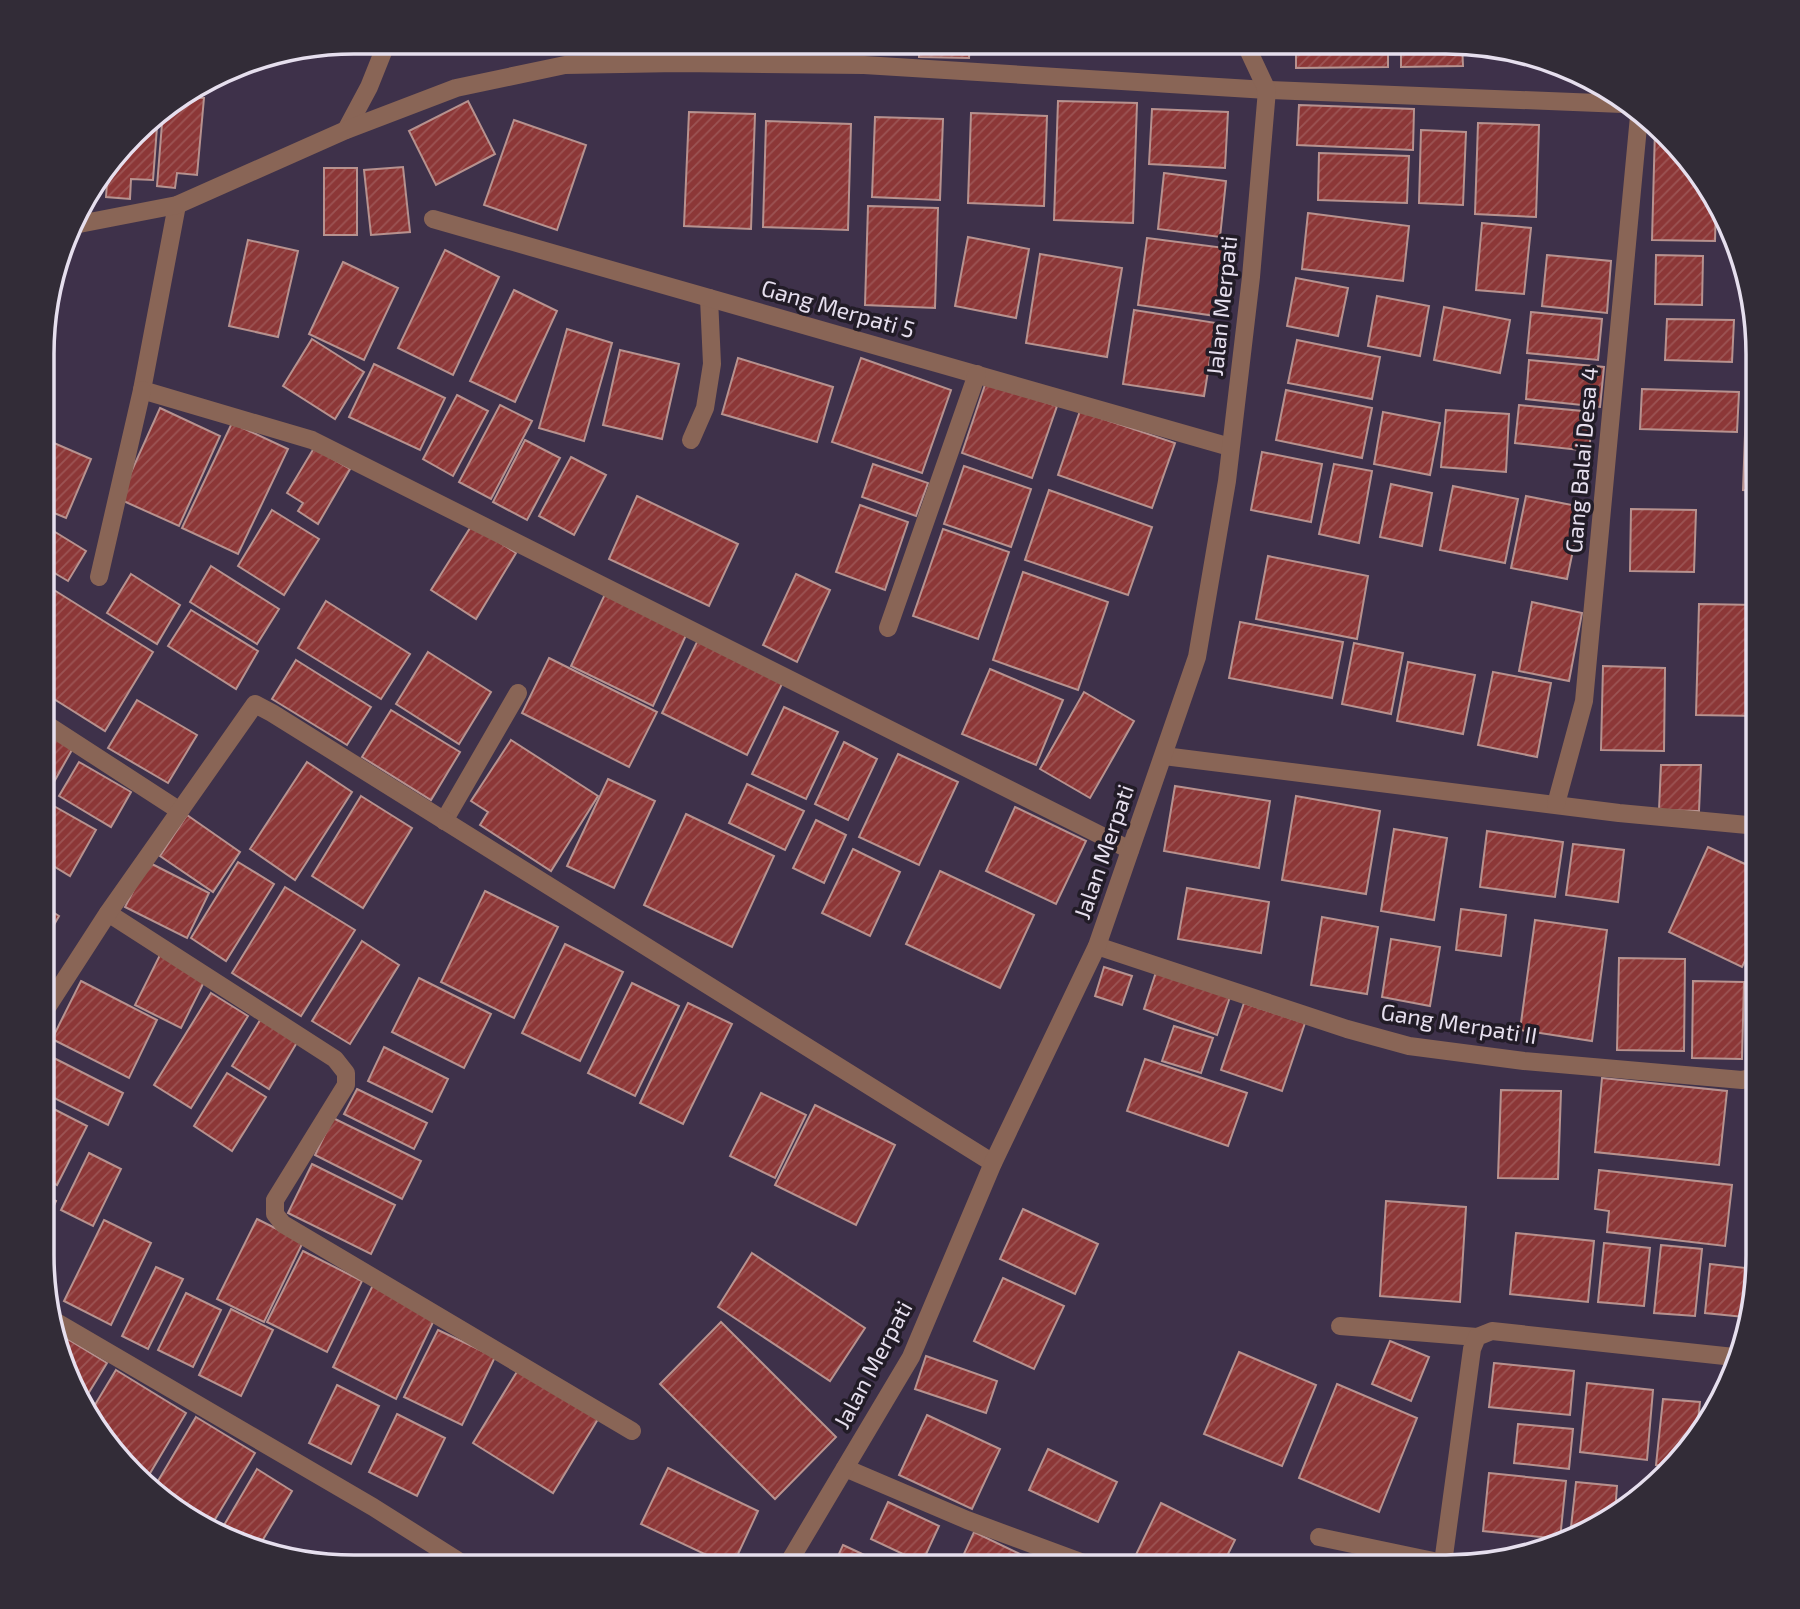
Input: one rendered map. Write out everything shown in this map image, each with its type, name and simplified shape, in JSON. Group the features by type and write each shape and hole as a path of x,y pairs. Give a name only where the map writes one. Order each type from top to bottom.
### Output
{"street":[{"path":"346,130 369,87 382,54"},
{"path":"1250,54 1267,90"},
{"path":"85,223 177,205 346,130 456,88 565,65 864,65 1267,90 1610,103"},
{"name":"Jalan Merpati","path":"793,1555 911,1357 993,1163 1097,946 1197,657 1230,447 1251,277 1267,90"},
{"name":"Gang Balai Desa 4","path":"1556,804 1584,701 1638,124"},
{"path":"99,577 142,390 177,205"},
{"name":"Gang Merpati 5","path":"433,219 1230,447"},
{"path":"691,440 705,408 712,364 709,298"},
{"path":"888,628 977,374"},
{"path":"142,390 312,440 1130,850"},
{"path":"444,821 518,693"},
{"path":"54,997 108,913 255,704 993,1163"},
{"path":"54,729 180,811"},
{"path":"1164,756 1619,813 1746,825"},
{"path":"108,913 335,1059 346,1073 346,1085 275,1200 275,1214 284,1224 632,1431"},
{"name":"Gang Merpati II","path":"1097,946 1347,1029 1409,1046 1513,1060 1746,1078"},
{"path":"63,1326 373,1507 449,1555"},
{"path":"1340,1326 1477,1337 1492,1331 1728,1356"},
{"path":"1447,1555 1472,1349 1477,1337"},
{"path":"845,1468 967,1520 1062,1555"},
{"path":"1320,1537 1401,1555"}],"building":[{"path":"919,54 969,54 969,58 919,57"},
{"path":"1296,54 1388,54 1388,67 1296,68"},
{"path":"1401,54 1463,55 1463,66 1401,67"},
{"path":"199,98 204,98 197,175 177,173 175,188 157,186 162,124"},
{"path":"468,101 495,154 436,185 409,131"},
{"path":"1058,101 1137,103 1133,223 1054,220"},
{"path":"1299,105 1414,109 1413,150 1297,145"},
{"path":"1152,109 1228,112 1225,168 1149,164"},
{"path":"689,112 755,114 751,229 684,226"},
{"path":"971,113 1047,116 1044,206 968,203"},
{"path":"875,117 943,119 940,200 872,197"},
{"path":"514,120 586,145 557,230 484,205"},
{"path":"766,121 851,124 848,230 763,227"},
{"path":"1478,123 1539,125 1536,217 1475,214"},
{"path":"157,128 153,180 131,179 130,199 106,197 107,185 116,172"},
{"path":"1421,130 1466,132 1463,205 1419,203"},
{"path":"1655,139 1684,172 1716,223 1715,241 1652,240"},
{"path":"1319,153 1409,156 1407,203 1318,200"},
{"path":"403,167 410,232 371,235 364,170"},
{"path":"324,168 357,168 357,235 324,235"},
{"path":"1164,173 1226,181 1220,237 1158,229"},
{"path":"868,206 938,208 935,308 865,305"},
{"path":"1308,213 1409,226 1403,281 1302,269"},
{"path":"1482,223 1531,228 1524,294 1476,290"},
{"path":"968,237 1029,249 1016,318 955,306"},
{"path":"1147,238 1225,248 1216,316 1138,305"},
{"path":"248,240 298,251 278,337 229,326"},
{"path":"445,250 499,277 453,375 398,348"},
{"path":"1040,254 1122,268 1107,357 1026,343"},
{"path":"1547,255 1611,261 1607,313 1542,306"},
{"path":"1656,255 1703,256 1702,305 1655,304"},
{"path":"343,262 398,288 364,360 309,334"},
{"path":"1296,278 1348,288 1338,336 1287,326"},
{"path":"514,290 557,311 515,402 470,381"},
{"path":"1377,296 1429,306 1420,356 1368,346"},
{"path":"1444,307 1510,320 1500,373 1434,360"},
{"path":"1134,310 1216,323 1204,396 1123,384"},
{"path":"1531,312 1602,319 1598,360 1527,353"},
{"path":"1667,319 1734,320 1732,362 1665,360"},
{"path":"567,329 612,343 584,441 539,428"},
{"path":"312,339 364,372 335,419 283,386"},
{"path":"1297,340 1380,357 1372,399 1288,383"},
{"path":"620,350 679,364 662,439 603,425"},
{"path":"738,358 833,387 817,442 722,414"},
{"path":"861,358 951,390 922,473 832,442"},
{"path":"1529,360 1604,367 1600,407 1526,399"},
{"path":"374,364 445,398 420,450 349,417"},
{"path":"986,382 1057,406 1032,478 962,453"},
{"path":"1642,389 1739,392 1737,432 1640,429"},
{"path":"1286,390 1372,408 1362,458 1276,440"},
{"path":"457,395 488,411 453,476 423,459"},
{"path":"500,405 532,421 491,499 459,482"},
{"path":"1519,405 1593,412 1589,451 1515,443"},
{"path":"1746,407 1746,490 1743,490"},
{"path":"160,408 220,436 179,526 119,499"},
{"path":"1446,410 1509,414 1506,472 1441,467"},
{"path":"1080,411 1175,443 1152,508 1058,475"},
{"path":"1383,412 1440,423 1430,475 1374,464"},
{"path":"232,423 288,449 238,554 182,528"},
{"path":"525,440 560,458 527,520 493,502"},
{"path":"54,443 91,459 66,518 54,513"},
{"path":"314,448 350,469 318,524 298,511 303,503 287,493"},
{"path":"1262,452 1322,464 1311,522 1251,510"},
{"path":"571,457 606,475 574,535 539,516"},
{"path":"873,464 928,483 916,516 862,497"},
{"path":"1334,464 1372,471 1359,543 1319,534"},
{"path":"964,466 1031,489 1011,547 944,524"},
{"path":"1391,484 1432,493 1422,546 1380,537"},
{"path":"1453,486 1518,499 1505,563 1440,550"},
{"path":"1049,490 1152,527 1128,595 1025,560"},
{"path":"637,496 738,544 709,606 609,559"},
{"path":"1526,496 1582,507 1567,579 1511,568"},
{"path":"860,505 908,522 885,590 836,572"},
{"path":"1631,509 1696,510 1694,572 1630,571"},
{"path":"272,510 319,539 284,595 238,566"},
{"path":"472,525 516,553 476,619 431,590"},
{"path":"943,529 1009,552 978,639 913,616"},
{"path":"54,531 86,551 68,581 54,573"},
{"path":"1268,556 1368,576 1357,639 1256,619"},
{"path":"211,566 279,609 257,644 190,602"},
{"path":"1023,572 1108,602 1078,690 993,660"},
{"path":"131,574 180,605 157,644 107,613"},
{"path":"796,574 830,590 797,662 763,645"},
{"path":"54,590 153,652 105,731 54,699"},
{"path":"606,592 688,631 653,706 571,666"},
{"path":"326,601 410,654 381,699 298,648"},
{"path":"1532,602 1582,613 1569,681 1519,671"},
{"path":"1699,604 1746,605 1746,716 1696,715"},
{"path":"191,610 258,651 236,689 168,646"},
{"path":"1240,622 1343,642 1332,698 1229,678"},
{"path":"698,640 783,682 747,755 662,713"},
{"path":"1354,643 1403,653 1391,714 1342,704"},
{"path":"428,652 491,692 459,744 396,704"},
{"path":"549,658 657,712 629,767 522,713"},
{"path":"296,660 371,707 347,745 272,699"},
{"path":"1408,662 1475,675 1463,734 1397,721"},
{"path":"1603,666 1665,668 1664,751 1601,750"},
{"path":"990,669 1063,700 1036,765 962,734"},
{"path":"1493,672 1551,683 1537,757 1478,745"},
{"path":"1084,692 1134,721 1090,798 1040,769"},
{"path":"137,700 197,735 168,783 108,748"},
{"path":"784,707 838,732 806,799 752,774"},
{"path":"391,710 460,752 431,800 362,757"},
{"path":"54,737 73,748 54,782"},
{"path":"511,740 598,796 551,871 480,825 488,812 471,801"},
{"path":"844,742 877,759 848,820 815,804"},
{"path":"898,754 958,782 919,865 859,837"},
{"path":"79,762 131,792 111,827 59,796"},
{"path":"307,762 352,792 295,880 250,849"},
{"path":"1661,765 1701,765 1699,811 1659,810"},
{"path":"608,779 655,801 614,888 567,866"},
{"path":"747,784 804,811 785,850 729,823"},
{"path":"1175,786 1270,801 1259,868 1164,851"},
{"path":"361,796 412,828 363,908 312,876"},
{"path":"1296,796 1380,811 1366,894 1282,880"},
{"path":"54,806 96,830 70,876 54,866"},
{"path":"1015,807 1086,841 1056,904 986,871"},
{"path":"686,814 774,856 732,947 644,905"},
{"path":"187,815 240,852 213,892 160,856"},
{"path":"816,820 846,835 824,883 793,868"},
{"path":"1394,829 1447,838 1434,920 1381,911"},
{"path":"1487,831 1563,842 1555,897 1480,887"},
{"path":"1573,844 1624,850 1618,902 1566,895"},
{"path":"1708,847 1746,864 1746,959 1742,967 1669,932"},
{"path":"853,849 900,872 870,936 822,913"},
{"path":"148,862 209,893 187,938 125,907"},
{"path":"238,862 274,884 226,961 191,938"},
{"path":"940,871 1034,915 1000,988 906,944"},
{"path":"285,887 355,930 301,1016 232,973"},
{"path":"1187,888 1269,902 1261,953 1178,939"},
{"path":"485,891 558,927 514,1018 441,982"},
{"path":"1461,909 1506,915 1501,956 1456,950"},
{"path":"1322,917 1378,927 1367,994 1311,985"},
{"path":"1535,920 1607,930 1592,1041 1520,1030"},
{"path":"1391,939 1440,947 1430,1006 1382,997"},
{"path":"362,941 399,965 350,1044 312,1021"},
{"path":"565,944 623,972 580,1061 522,1033"},
{"path":"160,955 206,978 181,1028 135,1005"},
{"path":"1619,958 1685,959 1684,1051 1617,1050"},
{"path":"1104,967 1132,976 1122,1005 1095,996"},
{"path":"1157,969 1231,994 1217,1035 1144,1009"},
{"path":"419,978 491,1014 464,1068 392,1032"},
{"path":"81,981 157,1020 129,1078 54,1040"},
{"path":"1693,981 1744,982 1742,1059 1692,1058"},
{"path":"632,983 679,1006 635,1096 588,1073"},
{"path":"211,993 248,1016 191,1108 154,1085"},
{"path":"688,1003 732,1024 683,1124 640,1103"},
{"path":"1244,1003 1305,1023 1282,1091 1221,1070"},
{"path":"262,1017 299,1039 269,1089 232,1066"},
{"path":"1174,1026 1213,1038 1201,1073 1162,1061"},
{"path":"384,1047 448,1079 432,1112 368,1081"},
{"path":"54,1058 123,1093 108,1125 54,1098"},
{"path":"1145,1059 1247,1093 1228,1146 1127,1111"},
{"path":"227,1073 266,1097 232,1151 194,1126"},
{"path":"1602,1078 1727,1091 1719,1165 1595,1152"},
{"path":"357,1089 427,1123 414,1149 344,1114"},
{"path":"1501,1090 1561,1091 1558,1179 1498,1178"},
{"path":"761,1093 806,1115 775,1178 730,1156"},
{"path":"815,1105 895,1145 856,1225 775,1185"},
{"path":"54,1109 87,1126 57,1185 54,1183"},
{"path":"333,1118 421,1161 402,1199 315,1155"},
{"path":"89,1153 121,1169 93,1226 61,1210"},
{"path":"312,1164 395,1205 371,1254 288,1213"},
{"path":"1599,1170 1732,1185 1725,1246 1607,1232 1609,1211 1595,1209"},
{"path":"1386,1201 1466,1207 1460,1302 1380,1296"},
{"path":"1023,1209 1098,1244 1075,1294 1000,1259"},
{"path":"257,1219 303,1242 264,1322 217,1299"},
{"path":"104,1220 151,1243 111,1325 64,1301"},
{"path":"1516,1233 1594,1241 1588,1302 1510,1294"},
{"path":"1604,1243 1650,1248 1644,1306 1598,1302"},
{"path":"1661,1245 1702,1249 1695,1316 1654,1313"},
{"path":"303,1251 362,1281 327,1352 267,1322"},
{"path":"752,1253 865,1328 830,1381 718,1307"},
{"path":"1710,1264 1745,1268 1739,1317 1705,1313"},
{"path":"156,1267 183,1279 148,1349 122,1336"},
{"path":"1003,1278 1064,1306 1034,1369 974,1341"},
{"path":"373,1285 436,1316 396,1399 333,1367"},
{"path":"186,1293 221,1310 193,1367 158,1350"},
{"path":"231,1309 273,1330 241,1396 199,1375"},
{"path":"721,1322 836,1437 775,1499 660,1384"},
{"path":"438,1330 495,1357 462,1425 404,1397"},
{"path":"66,1338 107,1363 88,1393"},
{"path":"1390,1341 1429,1357 1411,1401 1372,1384"},
{"path":"1239,1352 1316,1385 1282,1466 1204,1434"},
{"path":"926,1356 997,1381 986,1413 915,1389"},
{"path":"1494,1363 1574,1371 1570,1415 1489,1407"},
{"path":"116,1370 186,1413 150,1474 116,1437 94,1406"},
{"path":"518,1370 598,1419 553,1493 473,1443"},
{"path":"1587,1383 1653,1390 1647,1460 1580,1452"},
{"path":"1337,1384 1417,1418 1379,1512 1299,1478"},
{"path":"337,1385 379,1406 351,1464 309,1443"},
{"path":"1663,1399 1700,1402 1699,1416 1684,1437 1660,1465 1656,1465"},
{"path":"397,1414 445,1438 417,1496 369,1472"},
{"path":"927,1415 1000,1449 972,1509 899,1475"},
{"path":"196,1417 255,1453 214,1520 158,1481"},
{"path":"1518,1424 1573,1429 1569,1469 1514,1463"},
{"path":"1048,1449 1117,1482 1098,1522 1029,1490"},
{"path":"668,1468 758,1511 738,1555 707,1555 641,1524"},
{"path":"257,1469 292,1491 263,1540 224,1525"},
{"path":"1489,1473 1566,1481 1561,1532 1546,1538 1483,1531"},
{"path":"1576,1482 1617,1486 1616,1501 1571,1527"},
{"path":"888,1502 939,1526 926,1555 905,1555 871,1539"},
{"path":"1161,1503 1235,1540 1228,1555 1136,1555"},
{"path":"974,1532 1022,1555 963,1555"},
{"path":"843,1545 864,1555 838,1555"}]}
